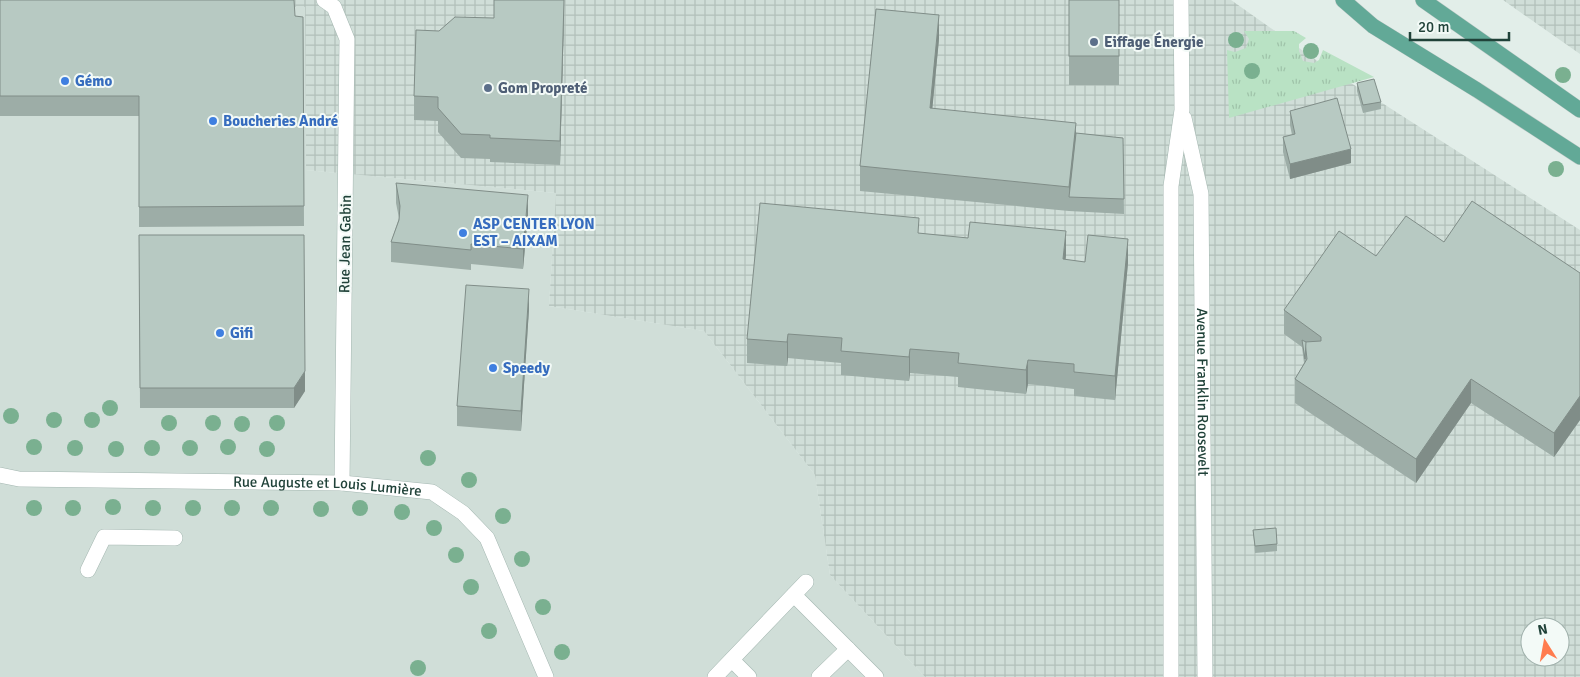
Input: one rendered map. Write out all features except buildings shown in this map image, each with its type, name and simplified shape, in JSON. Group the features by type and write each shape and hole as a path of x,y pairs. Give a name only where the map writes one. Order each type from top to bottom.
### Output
{"main road":[{"path":"1343,0 1373,26 1477,90 1580,157"},
{"path":"1423,0 1580,110"}],"street":[{"name":"Avenue Franklin Roosevelt","path":"1171,677 1171,186 1182,110 1182,0"},
{"name":"Rue Jean Gabin","path":"329,3 347,39 342,483"},
{"name":"Avenue Franklin Roosevelt","path":"1182,110 1201,194 1205,677"},
{"name":"Rue Auguste et Louis Lumière","path":"0,475 19,479 342,483 432,492 463,513 487,538 546,677"},
{"path":"88,570 104,537 175,538"},
{"path":"715,677 806,582"},
{"path":"794,595 876,677"},
{"path":"819,677 848,649"},
{"path":"732,660 749,677"}],"shaded area":[{"path":"0,0 1231,0 1326,67 1580,230 1580,677 925,677 830,575 815,475 704,331 549,306 556,193 306,170 305,7 0,7"},
{"path":"1503,0 1580,0 1580,54"},
{"path":"0,7 305,7 306,170 556,193 549,306 704,331 815,475 830,575 925,677 0,677"}],"green space":[{"path":"1244,31 1294,31 1306,38 1299,44 1299,51 1303,61 1314,63 1319,60 1323,50 1374,77 1229,118 1227,50 1235,52 1246,48 1249,39"}],"place":[{"name":"Eiffage Énergie","path":"1094,42"},
{"name":"Gémo","path":"65,81"},
{"name":"Gom Propreté","path":"488,88"},
{"name":"Boucheries André","path":"213,121"},
{"name":"ASP CENTER LYON EST – AIXAM","path":"463,233"},
{"name":"Gifi","path":"220,333"},
{"name":"Speedy","path":"493,368"}]}
